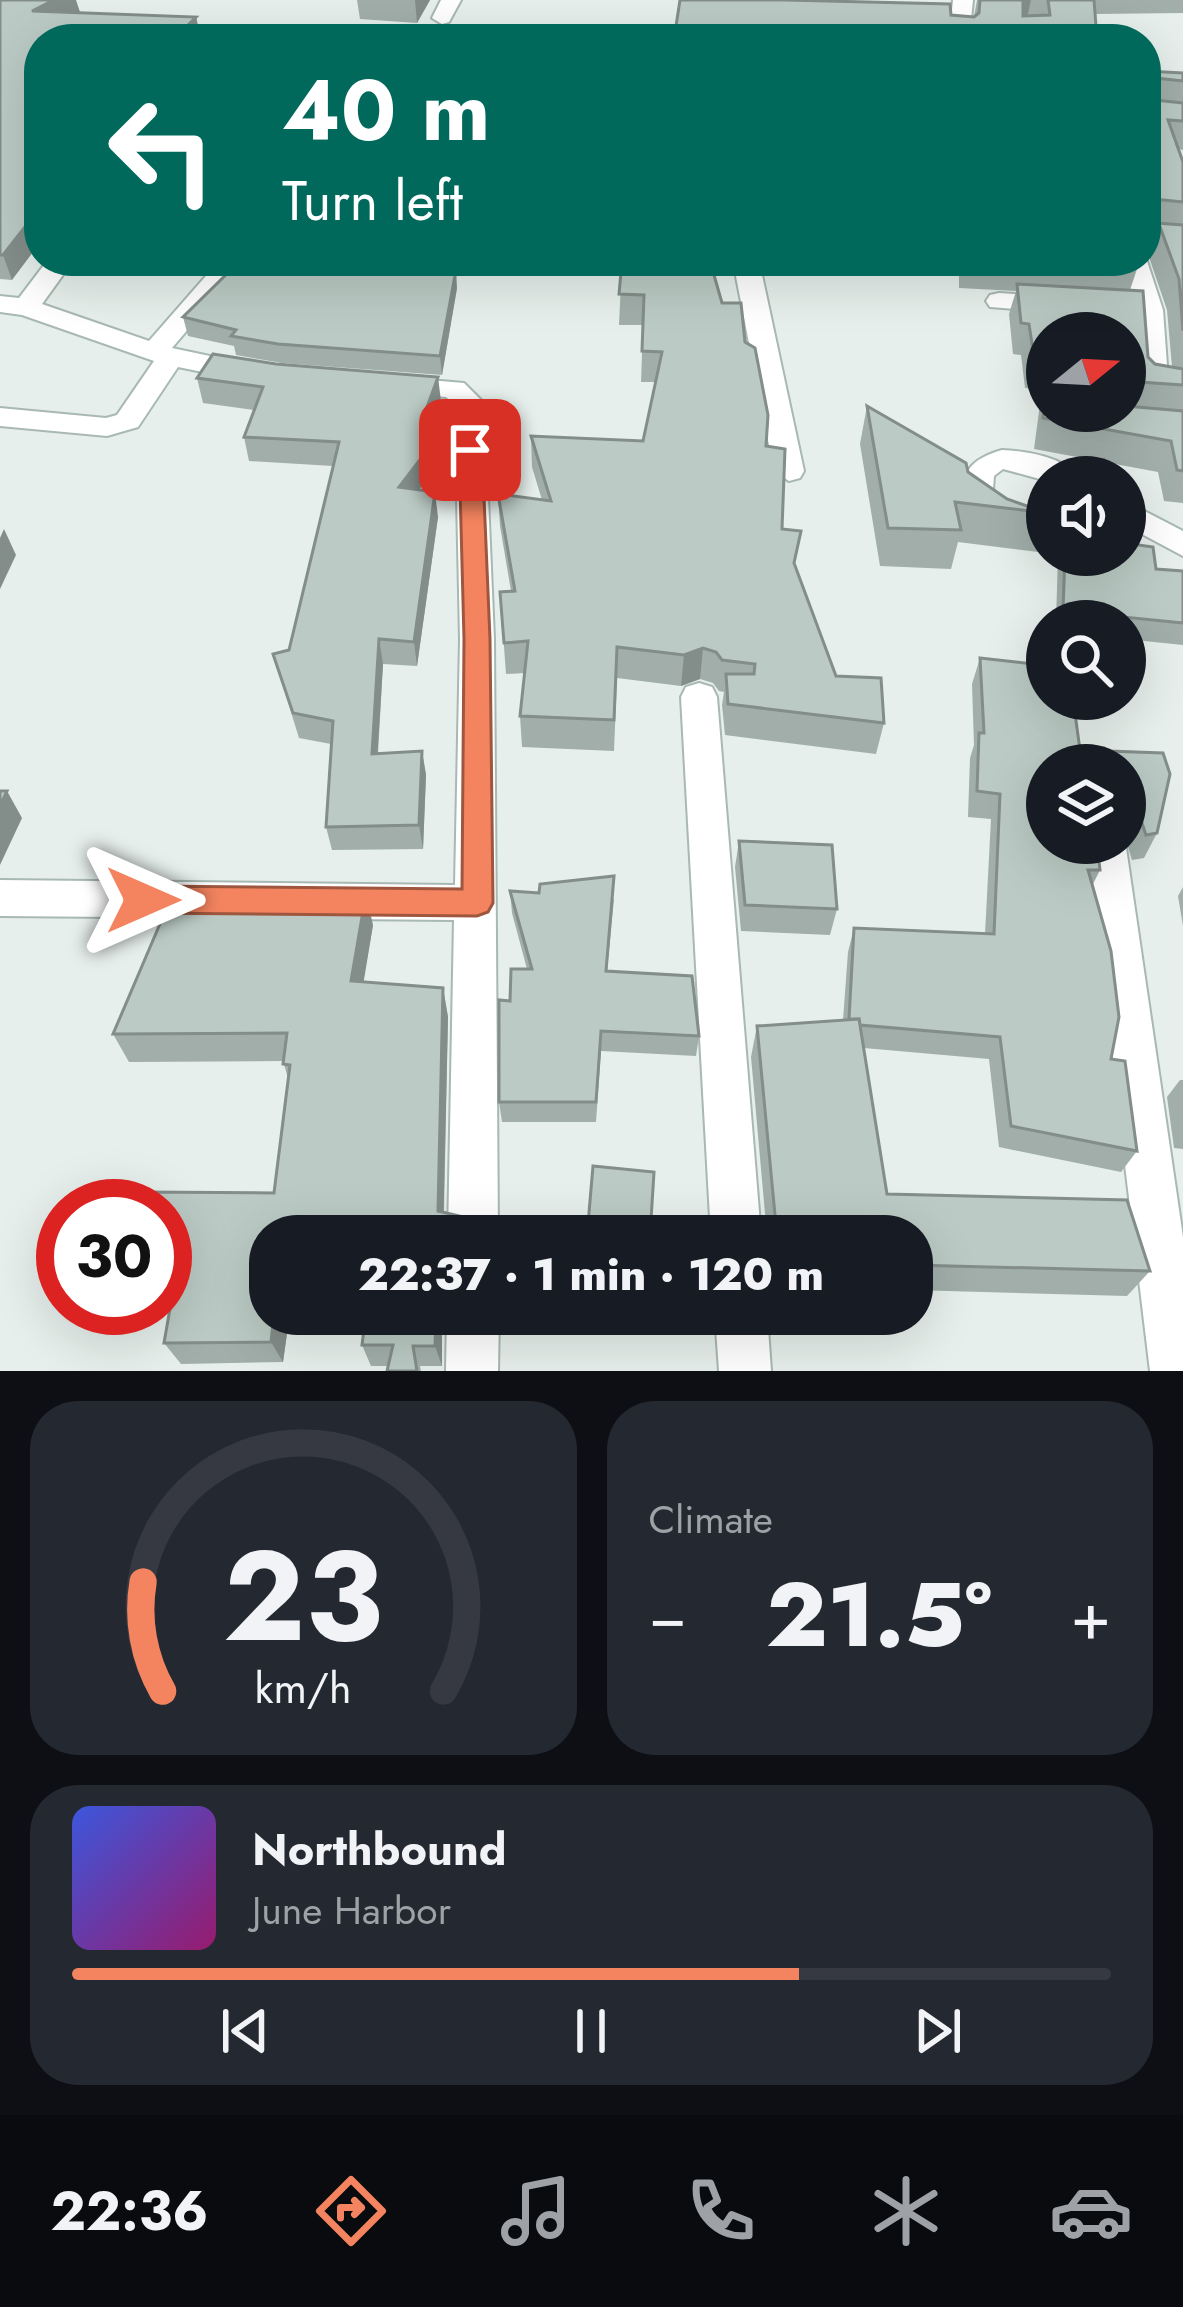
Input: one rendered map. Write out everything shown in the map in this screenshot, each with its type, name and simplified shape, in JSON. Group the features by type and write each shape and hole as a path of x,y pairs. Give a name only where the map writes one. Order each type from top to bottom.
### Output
{"street":[{"path":"44,276 13,306 163,353 291,378"},
{"path":"0,417 107,427 128,421 163,353 222,276"},
{"path":"749,276 790,471"},
{"path":"1138,276 1164,394"},
{"path":"999,301 1085,307"},
{"path":"1142,306 1183,301"},
{"path":"356,383 454,389 469,403 477,639 473,1215"},
{"path":"1026,463 989,463 978,472 973,489 976,507 989,517 1026,528"},
{"path":"1146,524 1183,545"},
{"path":"1146,553 1183,559"},
{"path":"699,697 735,1215"},
{"path":"1109,864 1176,1371"},
{"path":"0,898 477,903"},
{"path":"472,1335 472,1371"},
{"path":"742,1335 745,1371"}],"building":[{"path":"0,0 54,0 32,11 196,17 189,24 24,24 24,228 0,255"},
{"path":"680,0 950,4 951,15 974,17 980,0 1023,0 1023,16 1050,15 1048,0 1094,0 1096,24 676,24"},
{"path":"1161,72 1183,73 1183,81 1161,79"},
{"path":"1161,101 1183,103 1183,121 1168,120 1183,162 1183,202 1161,200"},
{"path":"1161,223 1183,225 1183,331 1179,279"},
{"path":"225,276 455,276 440,356 278,344 231,336 236,330 183,317"},
{"path":"621,276 714,276 722,303 741,303 745,342 755,348 768,415 766,446 785,449 782,529 801,531 794,563 836,676 881,678 884,723 728,704 726,674 754,674 755,664 722,660 703,648 684,655 617,647 614,720 520,716 528,641 504,643 500,592 515,591 498,494 551,501 531,436 643,441 662,352 642,351 644,295 619,294"},
{"path":"1017,284 1143,291 1145,312 1026,312 1026,324 1021,323"},
{"path":"1146,331 1148,357 1155,364 1183,369 1183,385 1146,382"},
{"path":"213,354 438,377 422,421 448,423 399,487 435,492 414,642 379,639 372,754 422,751 419,825 326,827 333,721 293,713 273,654 289,650 339,442 244,437 263,387 197,378"},
{"path":"867,406 966,463 968,472 1007,499 1026,506 1026,510 955,502 961,530 888,528"},
{"path":"1146,408 1183,411 1183,471 1177,470 1171,441 1121,432 1146,432"},
{"path":"1146,546 1153,547 1156,569 1183,571 1183,623 1146,619 1146,600 1063,600 1064,576 1146,576"},
{"path":"980,658 1026,663 1026,720 1076,720 1079,744 1026,744 1026,864 1099,864 1100,870 1088,870 1111,951 1119,1017 1111,1059 1125,1061 1137,1151 1011,1126 1000,1037 860,1025 859,1019 849,1019 854,928 994,934 1000,794 977,791 979,733 984,733"},
{"path":"1146,752 1163,753 1170,774 1157,833 1146,835"},
{"path":"739,841 832,845 837,909 745,905"},
{"path":"614,876 606,971 692,976 699,1036 601,1031 596,1102 499,1102 499,1000 510,1001 511,969 532,969 510,891 539,893 540,884"},
{"path":"174,891 234,909 366,894 351,981 443,988 438,1211 455,1215 249,1215 249,1335 272,1335 271,1342 164,1343 165,1335 192,1335 192,1192 274,1193 290,1065 283,1064 287,1033 113,1034"},
{"path":"859,1019 887,1194 1127,1200 1150,1271 933,1266 933,1215 775,1215 757,1026"},
{"path":"593,1166 654,1172 651,1215 589,1215"},
{"path":"363,1335 435,1335 435,1346 413,1346 417,1371 387,1371 393,1345 362,1345"}],"route":[{"path":"143,900 477,903 477,639 470,450"}]}
